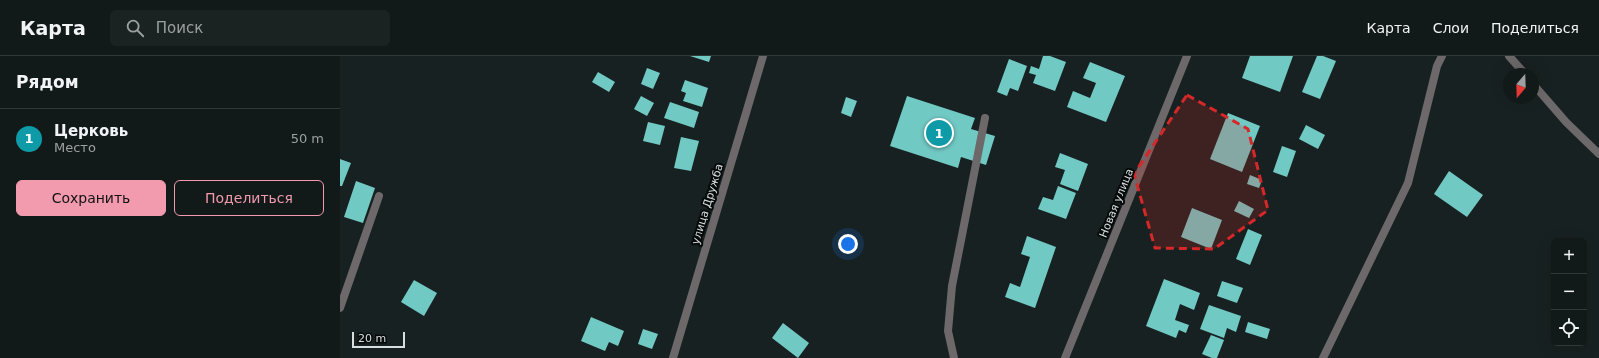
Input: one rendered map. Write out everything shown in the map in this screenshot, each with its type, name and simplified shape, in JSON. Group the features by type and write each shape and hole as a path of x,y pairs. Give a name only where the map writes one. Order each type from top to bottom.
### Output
{"street":[{"name":"улица Дружба","path":"673,358 763,56"},
{"name":"Новая улица","path":"1065,358 1188,56"},
{"path":"1324,358 1408,183 1437,66 1442,56"},
{"path":"1509,56 1520,68"},
{"path":"1539,91 1566,122 1599,154"},
{"path":"954,358 948,331 952,286 985,118"},
{"path":"340,308 379,196"}],"highlighted area":[{"path":"1187,95 1248,129 1268,210 1214,249 1155,248 1134,174"}],"building":[{"path":"690,56 711,56 709,62"},
{"path":"1043,56 1050,56 1066,62 1055,91 1033,83 1036,75 1029,73 1031,66 1039,69"},
{"path":"1250,56 1293,56 1280,92 1242,78"},
{"path":"1317,56 1323,56 1336,61 1320,99 1302,92"},
{"path":"1009,59 1027,66 1018,91 1010,88 1007,96 997,92"},
{"path":"1090,62 1125,76 1106,122 1067,107 1073,91 1090,98 1096,83 1083,78"},
{"path":"647,68 660,73 653,89 641,84"},
{"path":"598,72 615,82 609,92 592,82"},
{"path":"685,80 708,88 702,107 683,101 686,93 681,91"},
{"path":"641,96 654,103 647,116 634,109"},
{"path":"907,96 975,118 971,129 995,136 986,165 961,157 958,168 890,146"},
{"path":"846,97 857,101 851,117 841,113"},
{"path":"670,102 699,112 694,128 664,118"},
{"path":"1228,113 1260,126 1242,172 1210,159"},
{"path":"648,122 665,126 660,145 643,141"},
{"path":"1306,125 1325,135 1318,149 1299,139"},
{"path":"681,137 699,141 691,171 674,168"},
{"path":"1282,146 1296,151 1287,177 1273,172"},
{"path":"1060,153 1088,164 1078,191 1060,184 1065,170 1055,167"},
{"path":"340,159 351,163 342,186 340,186"},
{"path":"1449,171 1483,195 1467,217 1434,194"},
{"path":"1250,175 1262,180 1259,188 1247,184"},
{"path":"356,181 375,188 363,223 344,217"},
{"path":"1058,186 1076,193 1066,219 1038,209 1043,197 1053,200"},
{"path":"1239,201 1254,209 1249,218 1234,211"},
{"path":"1192,208 1222,220 1211,249 1181,237"},
{"path":"1248,229 1262,235 1250,265 1236,259"},
{"path":"1027,236 1056,247 1035,308 1005,297 1010,283 1020,287 1030,257 1021,254"},
{"path":"1164,279 1200,293 1194,310 1180,304 1175,320 1189,325 1186,333 1179,330 1176,338 1146,326"},
{"path":"414,280 437,293 424,316 401,302"},
{"path":"1222,281 1243,288 1237,303 1217,296"},
{"path":"1209,305 1241,316 1236,332 1227,328 1224,338 1200,329"},
{"path":"591,317 624,331 618,346 609,342 605,351 581,341"},
{"path":"1248,322 1270,329 1267,339 1245,332"},
{"path":"783,323 809,343 798,358 772,338"},
{"path":"643,329 658,334 652,349 638,344"},
{"path":"1211,335 1224,340 1217,358 1212,358 1202,354"}],"place":[{"name":"Церковь","path":"939,133"}]}
